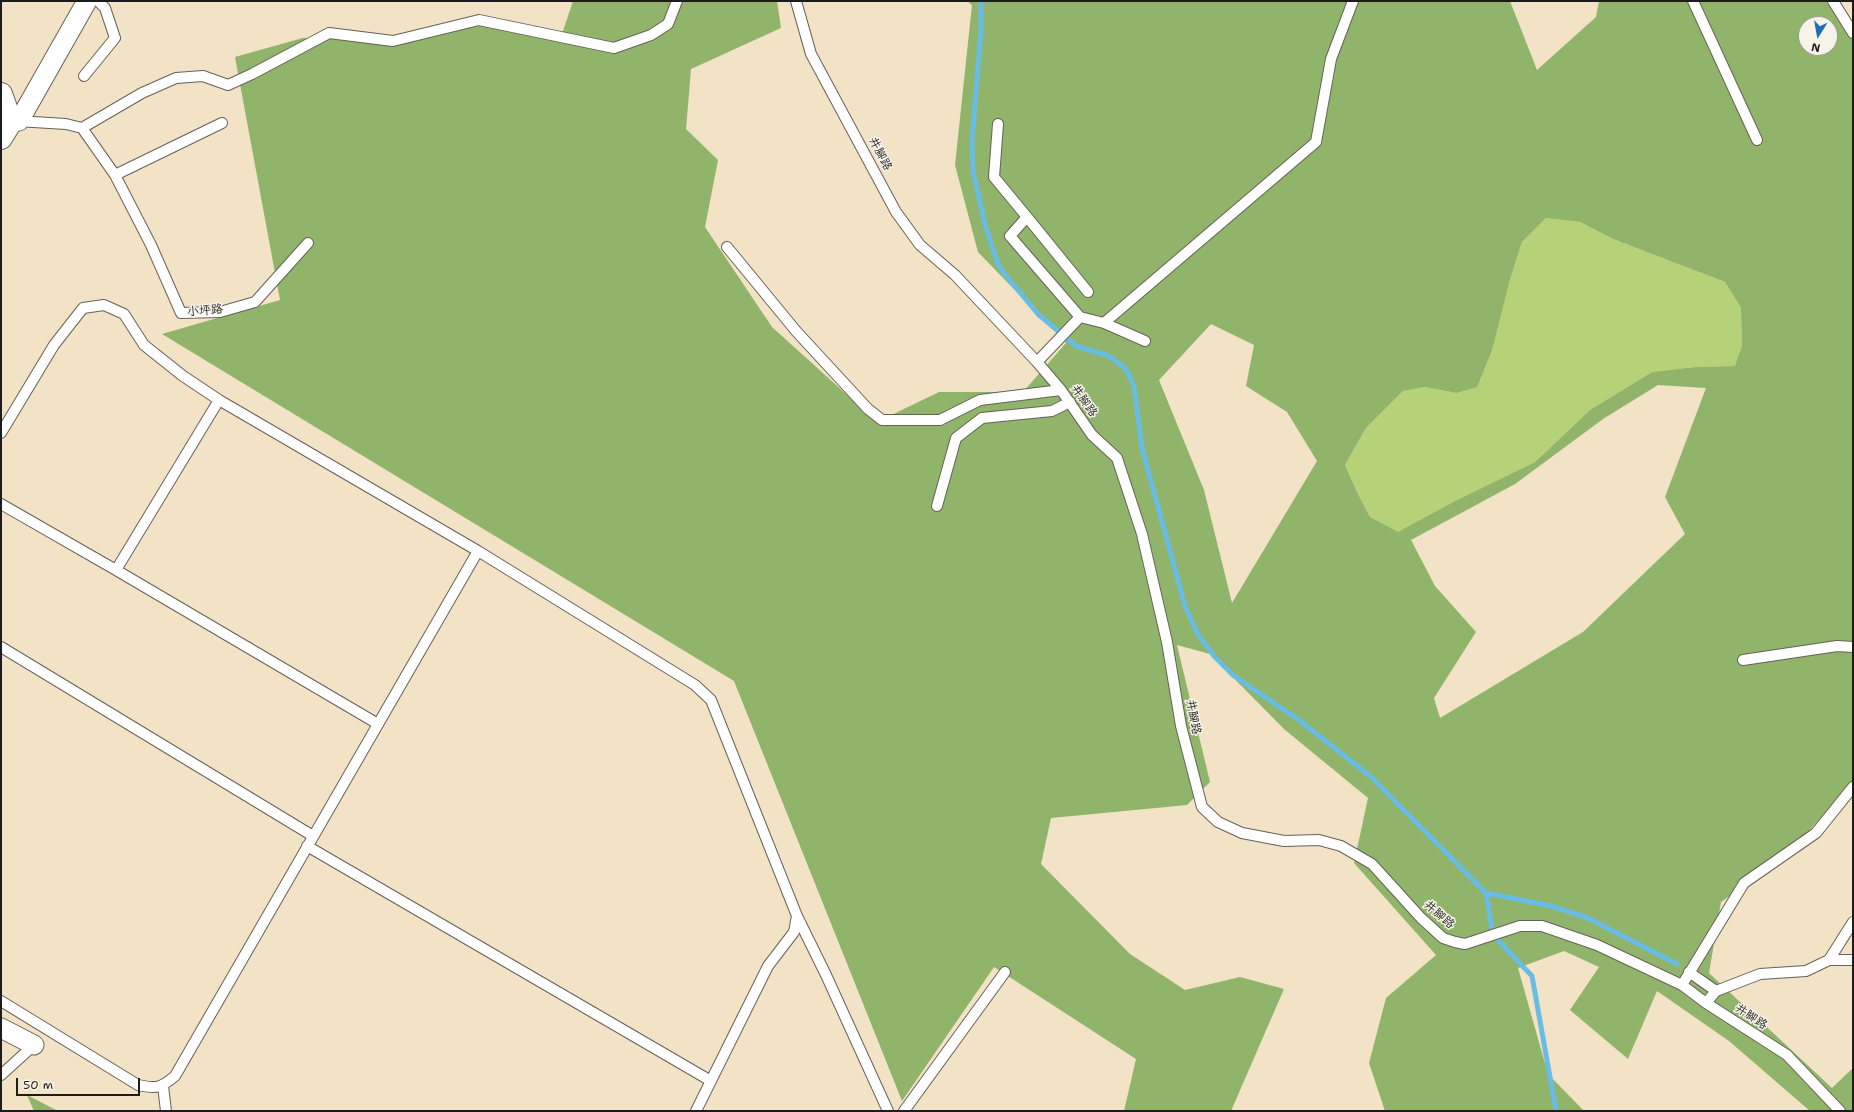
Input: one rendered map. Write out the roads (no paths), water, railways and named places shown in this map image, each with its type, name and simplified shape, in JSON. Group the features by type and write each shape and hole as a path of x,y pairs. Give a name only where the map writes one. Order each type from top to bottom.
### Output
{"street":[{"path":"10,127 87,1"},
{"path":"1,94 10,127"},
{"path":"1,1028 34,1044"}],"lane":[{"path":"84,76 115,38 105,8 98,1"},
{"path":"10,127 66,124 82,128 142,93 176,78 203,76 228,84 252,74 328,33 392,41 479,20 614,48 651,35 668,24 677,1"},
{"name":"井腳路","path":"796,1 811,54 896,212 920,245 955,275 1037,362 1061,390 1092,435 1117,458 1142,534 1168,642 1181,726 1202,807 1218,822 1242,833 1284,841 1319,840 1341,846 1372,864 1421,918 1443,938 1466,944 1520,926 1542,926 1597,946 1682,985 1706,1003 1786,1055 1840,1111"},
{"path":"1104,323 1316,142 1331,59 1353,1"},
{"path":"1693,1 1757,140"},
{"path":"1834,1 1853,33"},
{"path":"115,175 222,123"},
{"path":"998,124 994,177 1088,292"},
{"name":"小坪路","path":"82,128 115,175 151,245 181,313 220,312 255,302 308,243"},
{"path":"1027,217 1010,236 1080,317 1104,323 1145,341"},
{"path":"727,247 796,331 868,409 882,420 940,420 980,400 1061,390"},
{"path":"1,433 54,345 82,308 104,305 124,314 144,345 183,376 219,400 478,551 695,685 710,700 797,916 888,1111"},
{"path":"1037,362 1080,317"},
{"path":"116,570 219,400"},
{"path":"937,506 956,438 982,418 1052,411 1070,402"},
{"path":"1,504 378,724"},
{"path":"1,1001 138,1085 149,1088 163,1086 175,1076 478,551"},
{"path":"1743,660 1837,646 1853,647"},
{"path":"1,647 313,836"},
{"path":"1682,985 1744,883 1816,833 1853,788"},
{"path":"307,846 711,1081"},
{"path":"696,1111 768,966 794,932 797,916"},
{"path":"1829,960 1853,922"},
{"path":"1706,1003 1716,991 1760,974 1806,970 1829,960 1853,960"},
{"path":"904,1111 1005,972"},
{"path":"1689,972 1716,991"},
{"path":"1,1075 34,1044"},
{"path":"163,1086 166,1111"}],"waterway":[{"path":"981,1 981,29 972,142 973,171 985,225 998,264 1038,314 1076,346 1109,356 1126,369 1134,386 1142,448 1185,606 1197,633 1214,656 1234,676 1299,720 1370,776 1486,893 1493,935 1532,976 1556,1111"},
{"path":"1486,893 1551,906 1588,918 1677,964"}]}
